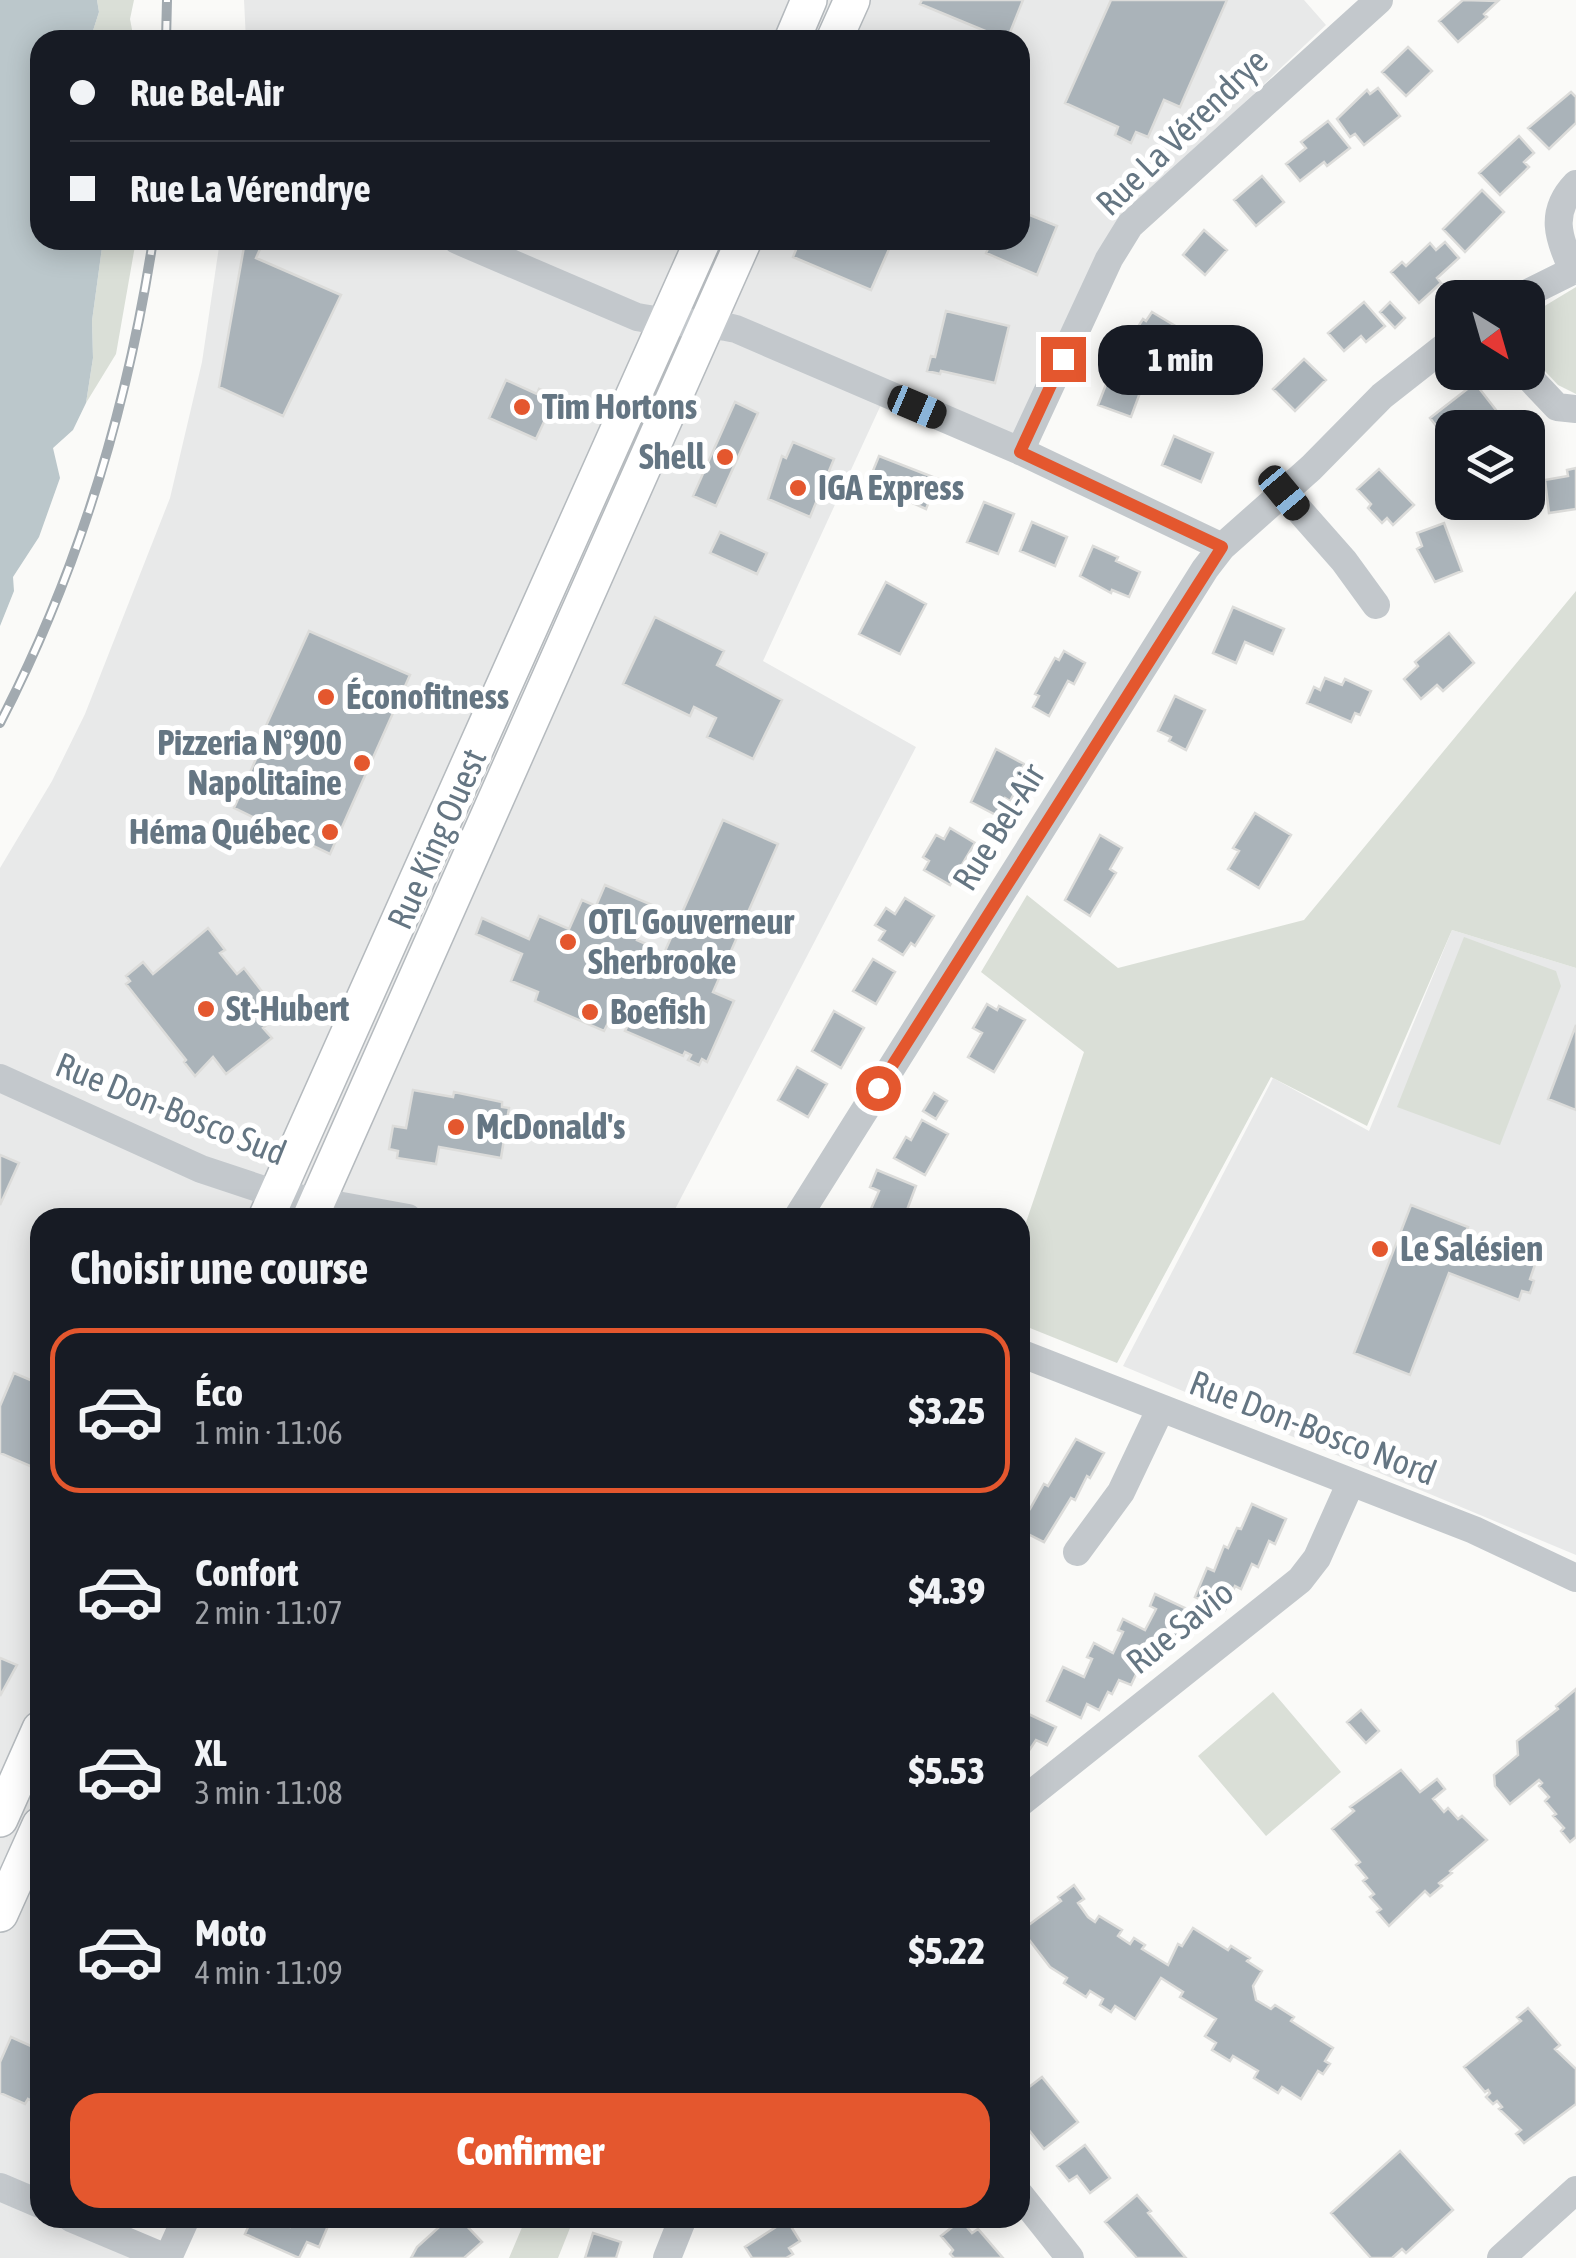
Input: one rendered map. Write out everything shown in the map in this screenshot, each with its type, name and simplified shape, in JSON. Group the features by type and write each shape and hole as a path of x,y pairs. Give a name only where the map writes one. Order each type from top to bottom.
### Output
{"main road":[{"path":"796,30 810,0"},
{"path":"838,30 852,0"},
{"name":"Rue King Ouest","path":"271,1206 699,250"},
{"name":"Rue King Ouest","path":"314,1208 740,250"},
{"path":"0,1819 30,1752"},
{"path":"0,1914 30,1846"}],"street":[{"name":"Rue La Vérendrye","path":"1020,452 1109,259 1130,225 1379,0"},
{"path":"1545,284 1574,270 1560,242 1557,225 1565,196 1576,184"},
{"path":"480,250 637,317 736,328 1020,452 1222,547"},
{"name":"Rue Bel-Air","path":"803,1208 1222,547 1284,493 1382,396 1435,354"},
{"path":"1541,390 1557,407 1576,409"},
{"path":"1284,493 1344,561 1376,605"},
{"name":"Rue Don-Bosco Sud","path":"0,1078 201,1169 271,1206"},
{"name":"Rue Don-Bosco Nord","path":"1030,1360 1508,1544 1576,1578"},
{"path":"1077,1552 1121,1492 1160,1410"},
{"name":"Rue Savio","path":"1030,1795 1300,1580 1317,1558 1351,1482"},
{"path":"0,2187 30,2200"},
{"path":"1500,2258 1576,2190"},
{"path":"1030,2208 1070,2258"},
{"path":"95,2228 167,2258 181,2228"},
{"path":"667,2258 679,2228"}],"shaded area":[{"path":"0,0 97,0 99,12 93,30 30,30 30,250 102,250 86,403 73,430 53,448 60,478 39,537 13,577 14,591 0,626"},
{"path":"97,0 134,0 132,30 93,30 99,12"},
{"path":"244,0 1304,0 1326,25 1158,185 1008,452 885,396 763,661 916,747 676,1208 30,1208 30,2228 100,2228 166,2258 0,2258 0,868 52,781 85,714 170,498 202,362 219,250 1030,250 1030,30 246,30"},
{"path":"102,250 134,250 116,354 86,403 93,358 92,321"},
{"path":"1576,287 1576,394 1558,385 1545,371 1545,306"},
{"path":"1576,591 1576,968 1452,930 1367,1126 1271,1077 1117,1363 1030,1328 1030,1211 1084,1052 981,972 1027,895 1118,968 1304,920"},
{"name":"Le Salésien","path":"1452,930 1576,968 1576,1555 1123,1366 1273,1078 1369,1131"},
{"path":"1464,937 1556,971 1561,986 1500,1145 1397,1107"},
{"path":"1273,1692 1341,1772 1266,1836 1198,1756"},
{"path":"522,2228 570,2228 558,2258 509,2258"}],"building":[{"path":"922,0 1023,0 1011,30 983,30 920,4"},
{"path":"1111,0 1227,0 1180,107 1164,100 1148,137 1136,132 1131,143 1115,135 1118,127 1065,103"},
{"path":"1463,0 1498,1 1484,14 1487,17 1458,42 1439,21"},
{"path":"1408,47 1432,71 1406,96 1382,72"},
{"path":"1378,88 1400,116 1364,145 1355,134 1350,137 1337,119 1367,90 1370,94"},
{"path":"1571,92 1576,97 1576,123 1549,149 1528,128"},
{"path":"1328,121 1350,148 1300,181 1286,164 1306,148 1301,142"},
{"path":"1519,136 1534,153 1524,162 1529,167 1500,195 1479,173"},
{"path":"1262,176 1284,202 1256,226 1234,200"},
{"path":"1482,190 1504,212 1465,252 1443,229"},
{"path":"1030,215 1057,226 1037,275 986,253 1030,250"},
{"path":"1204,230 1227,250 1205,275 1183,255"},
{"path":"1445,242 1459,258 1435,280 1435,288 1419,303 1391,272 1402,262 1406,266 1430,243 1436,250"},
{"path":"243,250 260,250 256,258 341,295 283,416 219,387"},
{"path":"796,250 889,250 871,290 793,257"},
{"path":"1364,302 1385,326 1366,342 1361,336 1344,351 1328,333"},
{"path":"1390,302 1405,318 1395,328 1380,312"},
{"path":"946,311 1009,326 995,383 927,371 931,356 935,357"},
{"path":"1152,312 1177,327 1155,363 1131,348 1137,339 1132,336"},
{"path":"1123,357 1155,369 1149,384 1144,382 1131,417 1098,405 1112,369 1117,371"},
{"path":"1304,359 1326,380 1295,411 1273,389"},
{"name":"Tim Hortons","path":"506,380 537,394 539,389 556,396 536,439 489,418"},
{"path":"1466,390 1480,390 1496,410 1440,410"},
{"name":"Shell","path":"735,402 758,413 716,506 693,496"},
{"path":"1174,436 1213,453 1201,482 1162,465"},
{"name":"IGA Express","path":"793,442 834,459 810,517 768,499 782,456 786,458"},
{"path":"879,456 938,479 926,509 868,483"},
{"path":"1576,468 1576,509 1549,513 1545,480 1568,476 1567,470"},
{"path":"1379,469 1414,505 1393,525 1387,518 1382,523 1357,489"},
{"path":"984,502 1014,514 998,554 967,542"},
{"path":"1032,522 1067,537 1055,566 1020,551"},
{"path":"1444,523 1462,571 1435,582 1417,549 1422,546 1417,533"},
{"path":"720,532 767,553 757,574 710,553"},
{"path":"1093,546 1140,572 1129,597 1112,590 1111,593 1080,576"},
{"path":"886,582 926,604 900,654 859,634"},
{"path":"1233,607 1284,629 1273,654 1245,642 1236,663 1213,653"},
{"path":"655,617 724,651 717,665 782,700 753,759 707,737 716,718 694,707 690,716 623,684"},
{"path":"309,631 410,675 330,854 234,808 260,750 256,748"},
{"path":"1449,633 1474,663 1443,691 1437,685 1421,699 1404,679 1418,666 1415,662"},
{"path":"1064,651 1085,663 1074,684 1068,681 1049,716 1033,707 1039,696 1035,694 1055,658 1059,660"},
{"path":"1325,678 1342,685 1345,679 1371,691 1360,715 1355,713 1351,722 1307,703 1314,687 1320,690"},
{"path":"1175,696 1205,710 1186,750 1158,731"},
{"path":"996,749 1024,764 1017,777 1022,779 1010,801 1005,798 996,815 971,802"},
{"path":"1255,813 1291,835 1259,888 1228,869 1239,851 1233,848"},
{"name":"OTL Gouverneur Sherbrooke","path":"723,820 778,844 713,992 734,1001 707,1062 702,1059 699,1065 688,1060 691,1055 685,1052 683,1056 625,1031 627,1027 610,1019 604,1031 535,1001 538,992 511,981 522,954 476,934 482,918 529,939 539,916 569,929 582,900 596,906 605,885 652,905 637,940 646,944 635,968 654,976"},
{"path":"950,828 975,843 950,885 924,870 929,861 923,857 936,835 944,839"},
{"path":"1100,835 1122,848 1110,869 1116,873 1090,916 1065,900"},
{"path":"905,898 934,916 915,946 911,943 903,955 879,940 885,931 875,925 886,908 895,914"},
{"name":"St-Hubert","path":"208,928 225,950 220,953 237,974 244,968 264,994 258,999 274,1019 263,1028 272,1038 226,1074 213,1057 195,1076 126,984 130,981 126,976 143,962 153,974"},
{"path":"873,959 895,972 876,1004 853,991"},
{"path":"987,1004 1025,1020 994,1072 968,1057 982,1033 973,1028"},
{"path":"834,1011 864,1028 841,1068 812,1051"},
{"path":"1576,1025 1576,1110 1548,1099"},
{"path":"797,1067 827,1084 808,1117 778,1100"},
{"name":"McDonald's","path":"413,1090 453,1097 454,1092 502,1102 502,1107 509,1108 501,1158 439,1147 436,1164 397,1158 398,1151 389,1149 393,1126 406,1128"},
{"path":"934,1093 947,1101 936,1119 923,1111"},
{"path":"922,1120 948,1134 925,1175 894,1158 906,1137 911,1140"},
{"path":"0,1155 19,1163 0,1205"},
{"path":"877,1170 916,1186 908,1208 871,1208 879,1191 870,1187"},
{"path":"1411,1205 1468,1227 1466,1232 1537,1259 1530,1293 1522,1291 1519,1300 1449,1273 1410,1375 1354,1353"},
{"path":"14,1373 30,1380 30,1466 0,1453 0,1406"},
{"path":"1076,1439 1104,1453 1044,1542 1030,1535 1030,1509 1044,1484 1048,1486"},
{"path":"1252,1504 1286,1519 1275,1544 1269,1541 1258,1567 1252,1564 1241,1589 1235,1586 1225,1610 1195,1597 1207,1568 1214,1571 1224,1546 1228,1548 1237,1528 1241,1529"},
{"path":"1155,1594 1202,1616 1193,1634 1181,1628 1161,1660 1150,1655 1131,1685 1119,1680 1099,1710 1087,1704 1081,1718 1047,1701 1063,1667 1084,1677 1094,1643 1113,1653 1123,1632 1118,1630 1123,1619 1145,1630 1156,1609 1150,1606"},
{"path":"0,1658 17,1665 0,1696"},
{"path":"1576,1689 1576,1837 1570,1842 1545,1801 1549,1797 1539,1786 1539,1780 1510,1804 1495,1786 1494,1775 1518,1755 1517,1741 1558,1709 1556,1706"},
{"path":"1361,1710 1379,1731 1366,1743 1347,1722"},
{"path":"1030,1715 1056,1727 1047,1745 1036,1740 1030,1749"},
{"path":"1401,1770 1420,1792 1437,1779 1445,1789 1433,1799 1444,1812 1448,1808 1458,1819 1462,1816 1487,1840 1450,1871 1439,1883 1442,1886 1430,1896 1425,1891 1389,1926 1370,1897 1374,1894 1363,1881 1367,1878 1356,1865 1360,1862 1332,1829 1354,1811 1350,1807"},
{"path":"1074,1885 1084,1899 1078,1903 1088,1917 1095,1922 1099,1916 1122,1930 1118,1936 1130,1944 1134,1938 1145,1945 1142,1949 1168,1965 1178,1944 1182,1946 1193,1928 1228,1950 1231,1946 1262,1971 1253,1986 1256,2000 1271,2009 1275,2005 1294,2017 1291,2021 1333,2048 1325,2061 1330,2064 1323,2074 1318,2071 1301,2099 1282,2087 1278,2093 1254,2078 1258,2071 1233,2056 1230,2061 1212,2050 1216,2043 1205,2036 1216,2019 1180,1997 1183,1992 1161,1978 1135,2019 1115,2006 1111,2012 1100,2005 1103,1999 1090,1991 1086,1997 1064,1983 1067,1978 1050,1967 1030,1941 1030,1924 1061,1901 1058,1897"},
{"path":"1528,2008 1560,2045 1555,2049 1576,2069 1576,2104 1524,2143 1516,2134 1521,2130 1499,2109 1502,2107 1497,2101 1493,2104 1486,2097 1488,2090 1485,2092 1464,2067 1521,2021 1517,2017"},
{"path":"11,2037 30,2046 30,2100 25,2104 0,2093 0,2062"},
{"path":"1042,2077 1078,2122 1044,2149 1030,2132 1030,2086"},
{"path":"1085,2145 1110,2178 1090,2193 1077,2176 1069,2181 1057,2166"},
{"path":"1400,2151 1453,2210 1406,2253 1402,2249 1392,2258 1371,2258 1331,2213"},
{"path":"1137,2195 1186,2258 1137,2258 1105,2222"},
{"path":"248,2228 327,2228 319,2247 307,2242 299,2258 245,2234"},
{"path":"438,2228 469,2228 482,2242 464,2258 411,2258"},
{"path":"775,2228 792,2228 800,2241 789,2248 793,2254 786,2258 752,2258 745,2247"},
{"path":"951,2228 968,2228 972,2233 978,2229 1003,2258 954,2258 950,2254 953,2250 941,2236"},
{"path":"593,2233 621,2242 616,2258 585,2258"}],"railway":[{"path":"166,30 167,0"},
{"path":"0,723 54,607 96,488 129,366 151,250"}],"place":[{"name":"Tim Hortons","path":"522,407"},
{"name":"Shell","path":"725,457"},
{"name":"IGA Express","path":"798,488"},
{"name":"Éconofitness","path":"326,697"},
{"name":"Pizzeria N°900 Napolitaine","path":"362,763"},
{"name":"Héma Québec","path":"330,832"},
{"name":"OTL Gouverneur Sherbrooke","path":"568,942"},
{"name":"St-Hubert","path":"206,1009"},
{"name":"Boefish","path":"590,1012"},
{"name":"McDonald's","path":"456,1127"},
{"name":"Le Salésien","path":"1380,1249"}],"route":[{"path":"878,1088 1222,547 1020,452 1063,359"}]}
